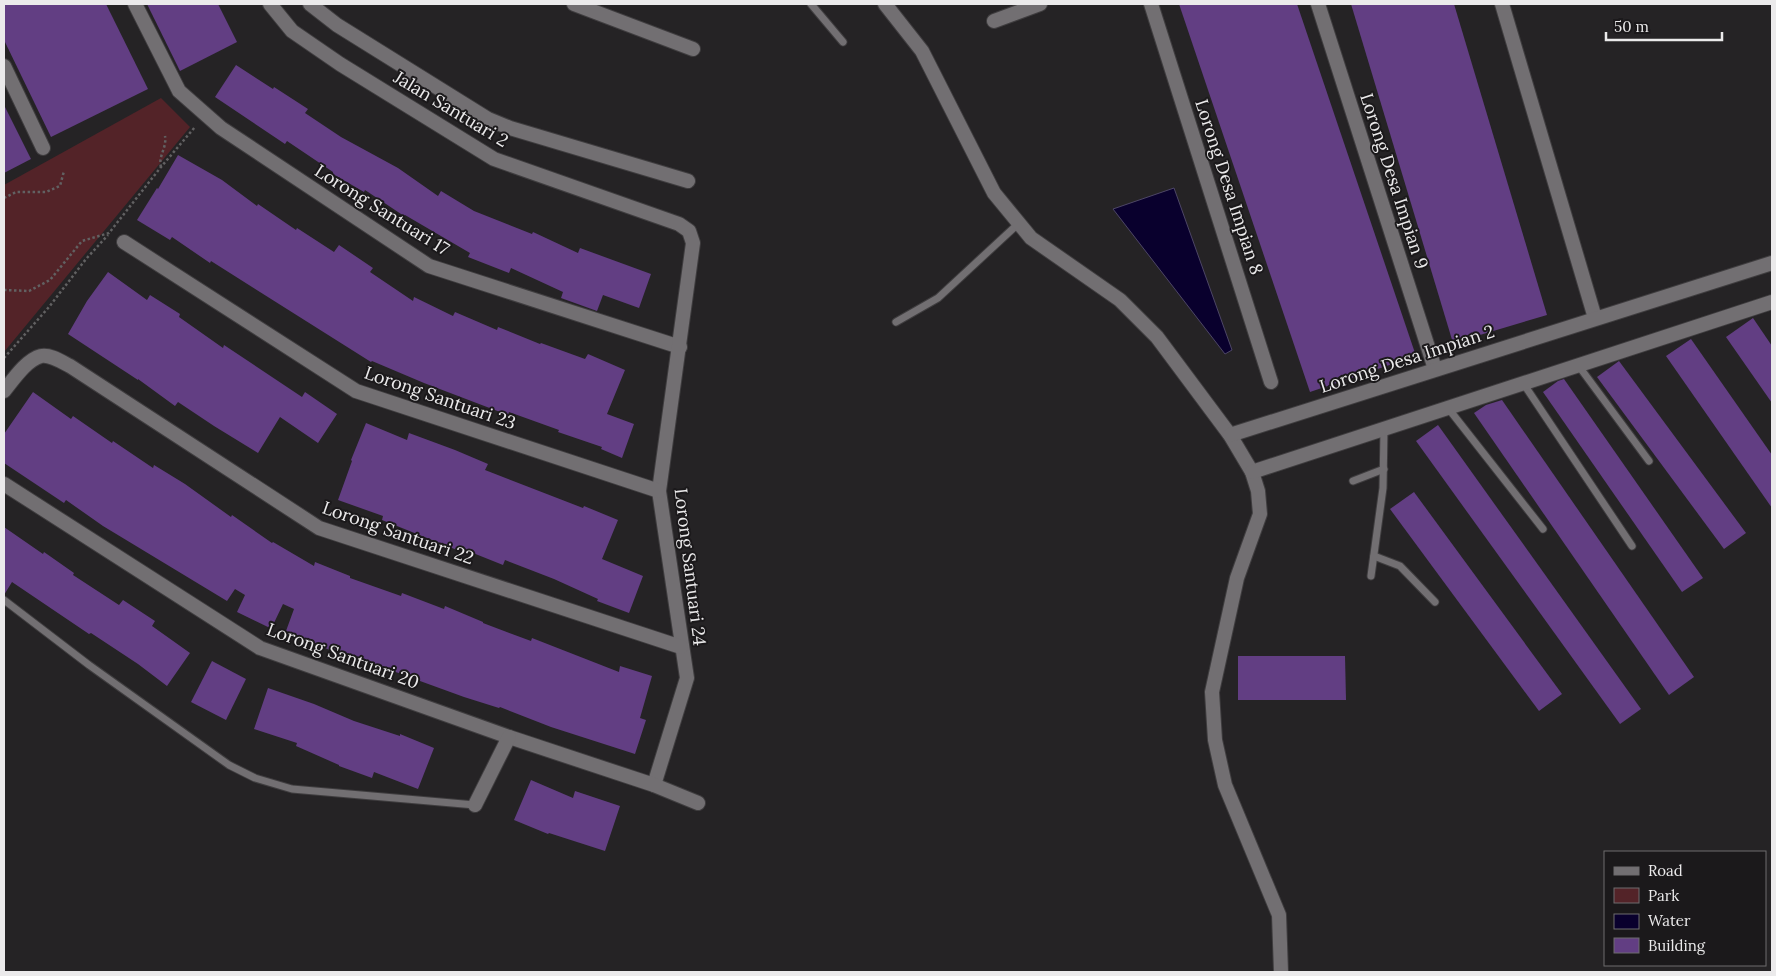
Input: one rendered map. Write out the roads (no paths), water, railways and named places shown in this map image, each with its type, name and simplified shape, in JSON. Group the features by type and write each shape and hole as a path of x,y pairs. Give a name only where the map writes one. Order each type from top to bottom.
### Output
{"street":[{"name":"Lorong Santuari 17","path":"135,4 179,91 221,128 430,266 680,348"},
{"name":"Jalan Santuari 2","path":"270,4 292,31 340,64 494,159 679,224 689,231"},
{"path":"310,4 337,24 488,119 510,128 688,181"},
{"path":"574,4 693,49"},
{"path":"885,4 922,51 994,193 1031,238 1120,300 1157,337 1230,435 1252,472 1258,491 1260,514 1237,578 1212,692 1215,740 1225,785 1279,915 1281,972"},
{"path":"994,21 1040,4"},
{"name":"Lorong Desa Impian 8","path":"1151,4 1271,382"},
{"name":"Lorong Desa Impian 9","path":"1318,4 1435,369"},
{"path":"1502,4 1595,318"},
{"path":"4,66 43,148"},
{"name":"Lorong Santuari 24","path":"654,785 687,678 659,491 693,243 689,231"},
{"name":"Lorong Santuari 23","path":"124,242 356,391 659,491"},
{"name":"Lorong Desa Impian 2","path":"1230,435 1772,263"},
{"path":"1252,472 1772,302"},
{"name":"Lorong Santuari 22","path":"4,391 33,360 42,356 56,359 319,528 681,647"},
{"name":"Lorong Santuari 20","path":"4,484 260,648 509,737 654,785 698,804"},
{"path":"475,805 509,737"}],"lane":[{"path":"811,4 844,42"},
{"path":"896,322 938,298 1019,223"},
{"path":"1578,365 1649,461"},
{"path":"1523,383 1632,546"},
{"path":"1448,408 1543,529"},
{"path":"1371,576 1383,488 1384,429"},
{"path":"1353,481 1384,469"},
{"path":"1374,556 1400,566 1435,602"},
{"path":"4,600 89,665 222,759 255,778 292,789 475,805"}],"water":[{"path":"1174,188 1232,350 1225,354 1113,209"}]}
